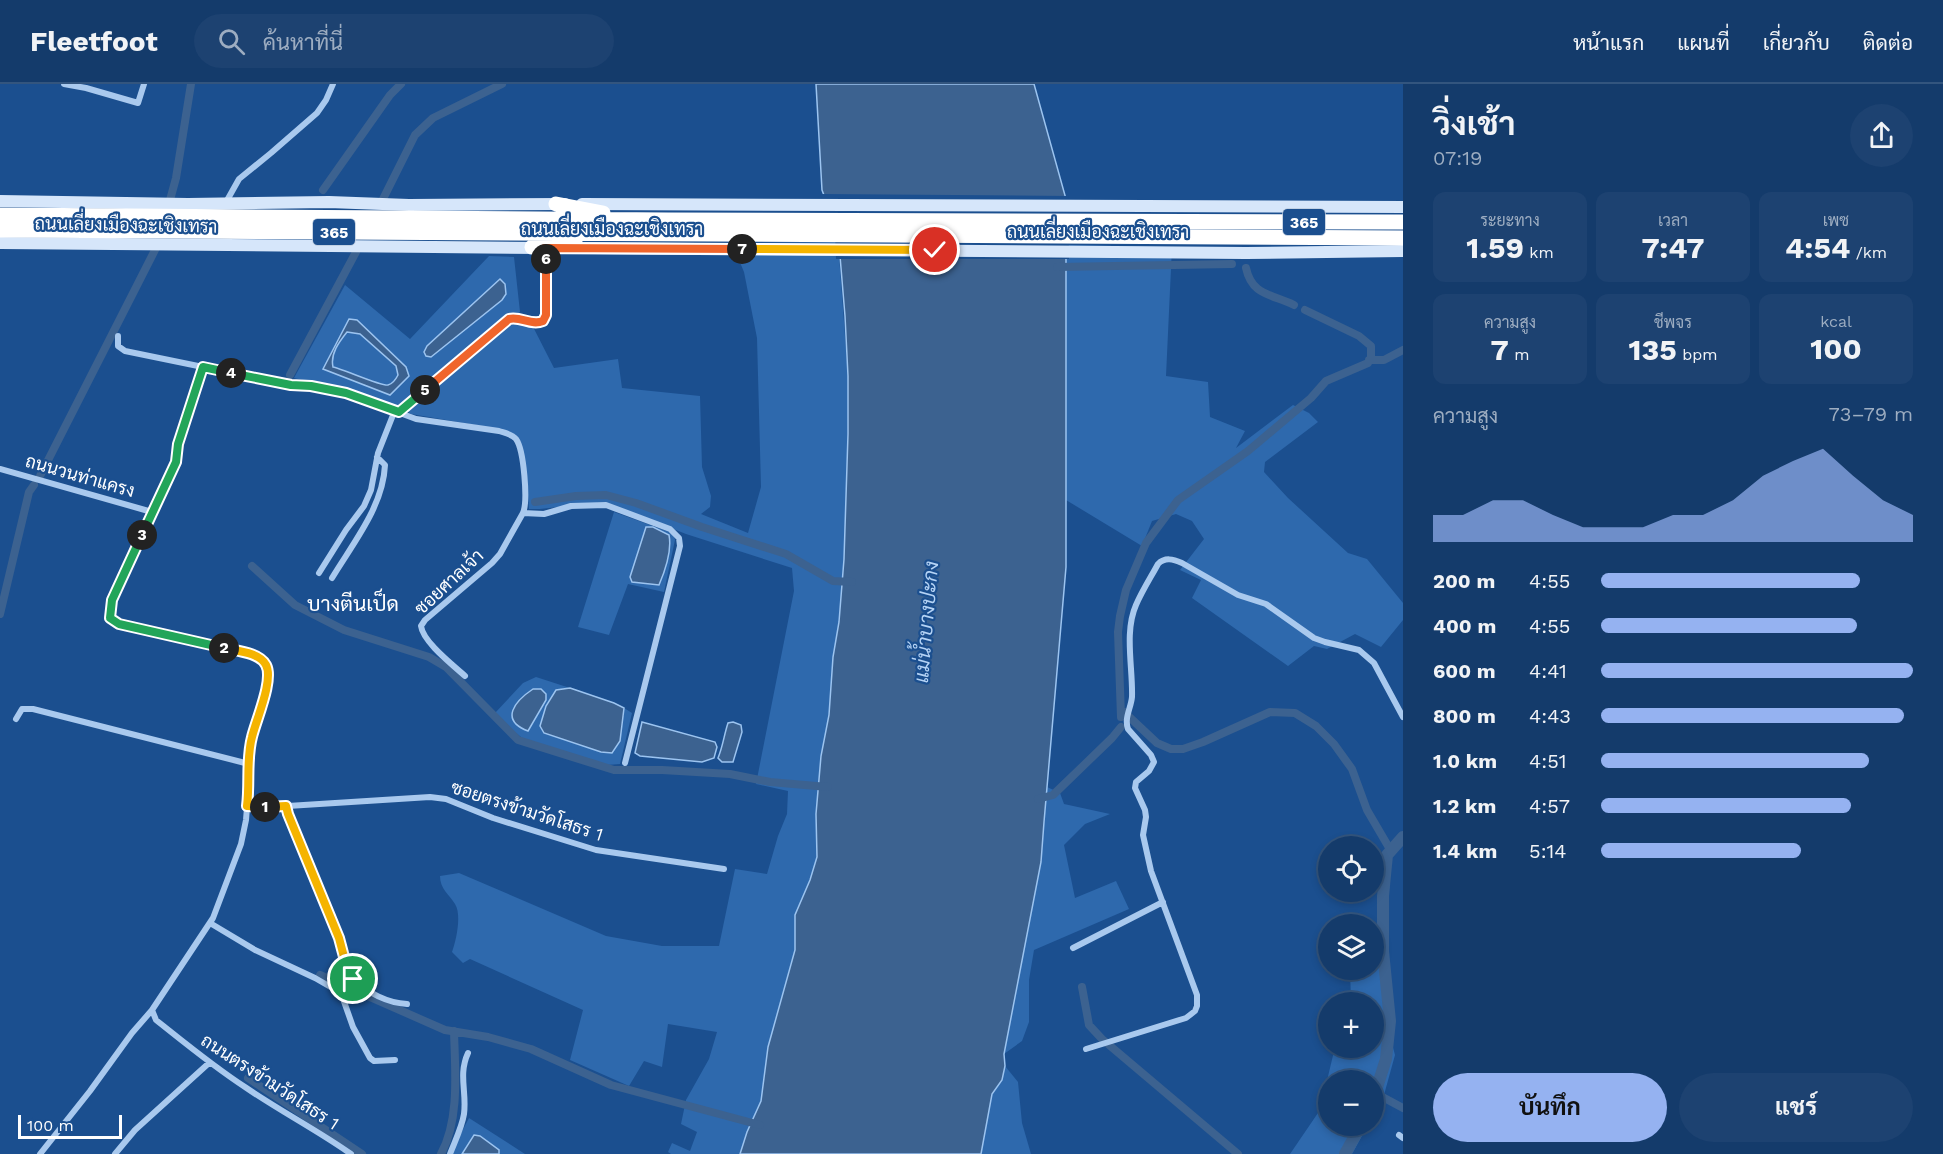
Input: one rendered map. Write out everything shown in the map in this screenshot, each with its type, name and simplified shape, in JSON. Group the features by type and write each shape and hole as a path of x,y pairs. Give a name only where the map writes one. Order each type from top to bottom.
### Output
{"highway":[{"path":"556,204 644,227"},
{"name":"ถนนเลี่ยงเมืองฉะเชิงเทรา","path":"0,215 644,227 667,234 1206,245 1403,238"},
{"name":"ถนนเลี่ยงเมืองฉะเชิงเทรา","path":"667,234 1206,222 1403,222"},
{"path":"538,248 644,227"},
{"name":"ถนนเลี่ยงเมืองฉะเชิงเทรา","path":"0,230 644,227"}],"main road":[{"name":"ถนนเลี่ยงเมืองฉะเชิงเทรา","path":"0,201 225,204 329,202 409,205 1403,207"},
{"name":"ถนนเลี่ยงเมืองฉะเชิงเทรา","path":"0,243 538,248 667,234"},
{"name":"ถนนเลี่ยงเมืองฉะเชิงเทรา","path":"1206,245 1403,251"}],"street":[{"path":"63,84 87,86 138,103 144,84"},
{"path":"225,204 239,178 317,112 326,100 333,84"},
{"path":"319,573 364,506 371,490 377,457 386,430 397,411 509,319 516,318 534,323 543,321 546,315 538,248"},
{"name":"ซอยศาลเจ้า","path":"118,336 120,349 291,385 311,386 346,393 416,418 499,431 513,436 520,448 527,494 526,507 496,558 477,578 425,620 421,626 422,632 430,643 465,676"},
{"path":"40,1154 152,1010 210,923 241,844 247,806 252,737 266,684 267,669 262,660 255,656 119,624 110,618 112,600 176,462 178,444 203,367"},
{"path":"332,578 374,508 385,477 386,465 377,457"},
{"name":"ถนนวนท่าแครง","path":"0,469 152,512"},
{"path":"523,513 544,514 571,506 606,506 670,529 679,538 680,546 625,763"},
{"path":"1086,1049 1186,1018 1195,1011 1197,1006 1194,984 1146,854 1143,835 1145,810 1135,788 1137,782 1149,771 1154,762 1151,755 1128,729 1127,719 1132,699 1131,638 1136,605 1158,564 1161,561 1172,559 1238,595 1266,604 1314,638 1359,650 1374,663 1403,717"},
{"path":"16,719 22,709 33,709 249,764"},
{"name":"ซอยตรงข้ามวัดโสธร 1","path":"247,806 286,806 430,797 446,799 493,818 596,850 724,869"},
{"path":"286,806 339,938 348,972 370,993 399,1004 407,1004"},
{"path":"1073,948 1163,902"},
{"path":"210,923 255,950 341,993 353,1027 370,1058 374,1061 395,1060"},
{"name":"ถนนตรงข้ามวัดโสธร 1","path":"152,1010 156,1020 209,1063 351,1154"},
{"path":"450,1154 464,1113 462,1087 464,1062 468,1053"},
{"path":"115,1154 135,1130 209,1063"}],"shaded area":[{"path":"838,242 848,376 847,522 829,715 821,756 816,814 817,857 795,915 795,950 768,1047 761,1101 740,1154 671,1154 668,1152 672,1143 690,1151 697,1132 681,1124 686,1100 709,1059 717,1032 668,1024 662,1067 644,1061 629,1086 570,1060 583,1010 470,959 463,963 452,952 458,928 457,909 443,888 440,876 459,873 606,936 662,946 719,946 735,869 767,874 787,814 788,791 756,784 794,591 792,568 686,534 605,502 529,509 525,459 516,435 505,430 411,414 406,410 510,323 529,319 554,368 618,359 622,388 700,396 702,467 711,496 710,507 701,514 748,533 761,487 757,338 744,272 732,243"},
{"path":"1066,245 1172,247 1166,376 1208,382 1210,417 1245,431 1236,448 1293,405 1309,413 1318,422 1265,462 1264,472 1288,498 1348,553 1367,559 1403,603 1403,620 1381,647 1355,634 1327,649 1314,646 1288,666 1192,598 1201,580 1180,570 1204,539 1192,521 1176,514 1152,521 1142,546 1066,500"},
{"path":"489,256 514,257 520,312 402,405 394,405 350,391 294,378 345,285 410,339"},
{"path":"614,512 667,531 674,535 675,540 664,592 628,584 609,635 578,627"},
{"path":"536,677 570,688 556,690 624,716 624,708 632,713 620,764 607,765 526,741 507,726 495,713 523,683"},
{"path":"1047,787 1060,793 1064,804 1110,814 1085,824 1064,845 1075,898 1116,881 1129,909 1034,950 1029,980 1029,1022 1022,1041 1004,1054 1041,862"},
{"path":"1350,980 1382,980 1383,992 1351,992"},
{"path":"1384,1000 1387,1025 1395,1055 1384,1095 1384,1070 1330,1070 1332,1058 1384,1058"},
{"path":"1005,1066 1018,1082 1022,1123 1031,1154 981,1154 992,1094 1002,1080"},
{"path":"1318,1113 1318,1136 1362,1136 1352,1154 1290,1154"},
{"path":"469,1118 525,1154 499,1154 499,1150 474,1135 462,1154 450,1154"}],"water":[{"name":"แม่น้ำบางปะกง","path":"816,84 1034,84 1066,199 1066,567 1041,862 1004,1054 1005,1066 1002,1080 992,1094 981,1154 740,1154 761,1101 768,1047 795,950 795,915 817,857 816,814 821,756 829,715 844,559 848,434 845,316 838,232 822,190"},
{"path":"500,279 505,284 506,294 502,300 431,357 426,356 424,352 427,346"},
{"path":"349,319 357,320 406,367 409,376 390,395 323,369","holes":["347,332 360,334 396,366 398,375 391,384 385,385 333,367 334,353"]},
{"path":"646,527 653,527 669,535 669,554 659,585 632,582 630,577"},
{"path":"570,688 624,708 620,741 612,753 601,752 544,733 540,726 546,706 556,690"},
{"path":"533,689 541,689 546,694 546,700 528,731 519,727 512,716 516,705"},
{"path":"642,722 715,742 717,747 714,758 702,762 640,756 635,753"},
{"path":"728,723 741,725 742,732 733,762 722,762 718,758"},
{"path":"474,1135 480,1136 499,1150 499,1154 462,1154"}],"pier":[{"path":"820,194 1068,196 1069,259 836,259 835,233"}],"waterway":[{"path":"170,200 176,178 191,84"},
{"path":"323,190 390,95 401,84"},
{"path":"383,199 415,135 433,118 502,84"},
{"path":"40,476 156,248"},
{"path":"290,375 356,252"},
{"path":"1057,267 1232,264"},
{"path":"1246,268 1249,277 1258,289 1294,305"},
{"path":"1121,717 1118,632 1120,616 1126,590 1146,543 1178,500 1248,451 1311,398 1326,381 1368,363 1371,357 1371,346 1359,336 1305,310"},
{"path":"1369,360 1384,360 1403,350"},
{"path":"0,614 29,492 34,485"},
{"path":"535,502 576,496 606,495 786,554 833,581 852,582"},
{"path":"252,566 295,605 344,630 429,657 446,667 518,740 614,770 730,774 770,782 828,787"},
{"path":"1124,712 1157,743 1171,749 1183,749 1203,742 1270,712 1295,713 1316,726 1334,744 1352,769 1367,810 1391,851"},
{"path":"1038,799 1053,795 1121,727"},
{"path":"1383,1070 1390,1021 1383,951 1383,896 1387,855 1403,837"},
{"path":"320,975 445,1030 488,1037 531,1049 611,1085 760,1125"},
{"path":"1082,987 1089,1025 1102,1039 1238,1154"},
{"path":"441,1154 454,1110 454,1031"},
{"path":"248,1078 362,1154"},
{"path":"1384,1098 1403,1108"},
{"path":"1345,1154 1355,1136"}],"district":[{"name":"บางตีนเป็ด","path":"353,604"}],"route":[{"path":"353,979 348,972 339,938 286,806 247,806 249,751 266,684 265,663 255,656 119,624 110,618 112,600 176,462 178,444 203,367 291,385 311,386 346,393 399,412 509,319 516,318 534,323 543,321 546,315 545,248 935,250"}]}
